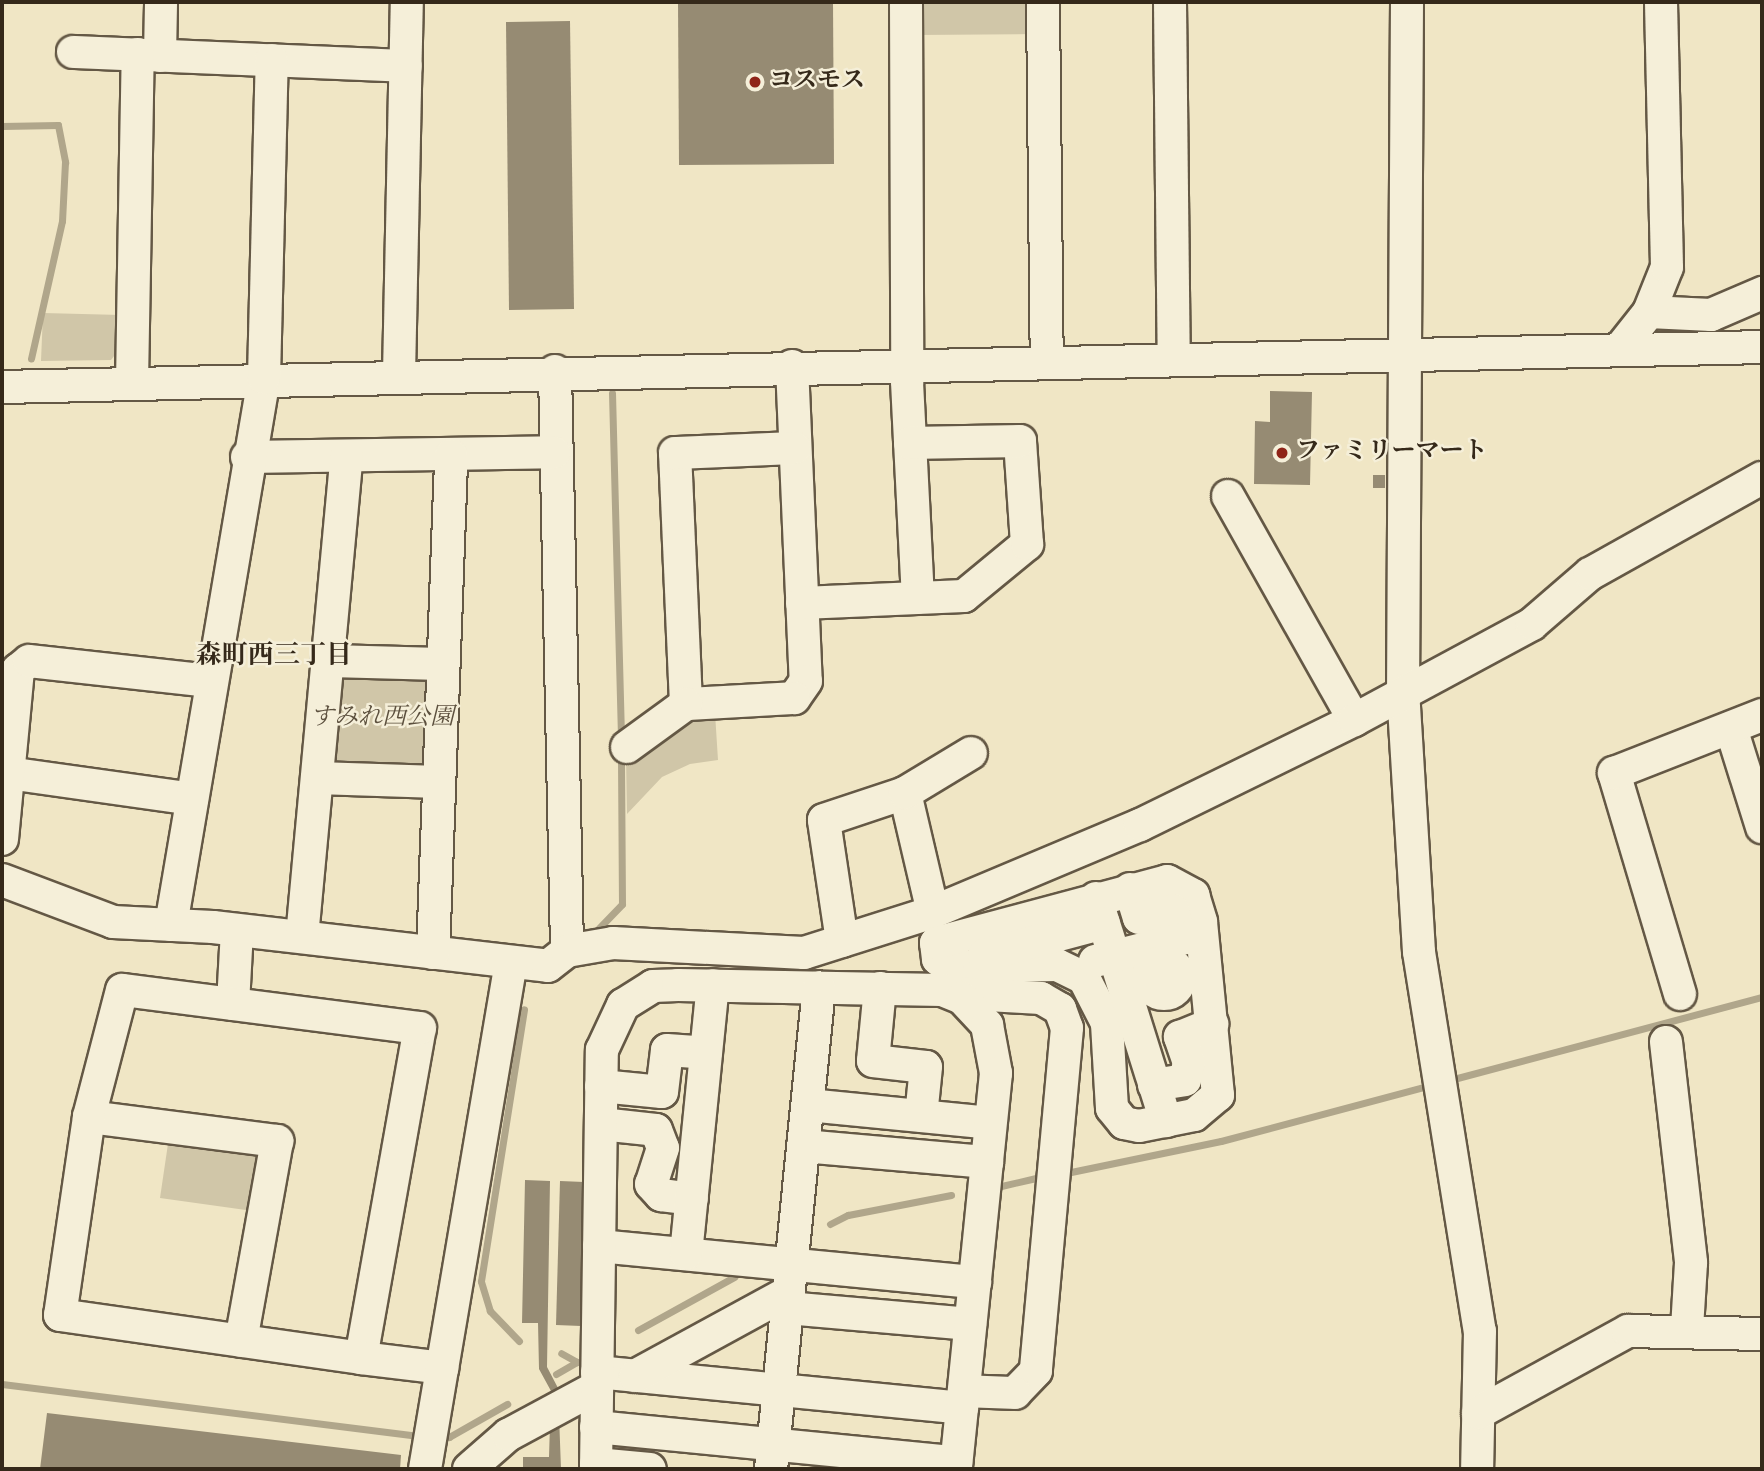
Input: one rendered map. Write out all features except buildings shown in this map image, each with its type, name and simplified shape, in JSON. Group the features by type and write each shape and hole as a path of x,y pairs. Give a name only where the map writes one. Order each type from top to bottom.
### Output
{"street":[{"path":"132,383 149,55 161,2"},
{"path":"399,375 407,2"},
{"path":"906,2 910,443 918,598"},
{"path":"1043,2 1047,360"},
{"path":"1170,2 1174,358"},
{"path":"1407,2 1408,355 1403,690 1419,952 1476,1295 1477,1469"},
{"path":"1619,350 1649,312 1667,267 1661,2"},
{"path":"73,52 406,66"},
{"path":"171,925 247,457 264,378 272,60"},
{"path":"1649,312 1710,315 1762,293"},
{"path":"2,387 555,371 1762,347"},
{"path":"627,747 686,704 794,698 806,681 792,366"},
{"path":"555,371 554,452 567,951"},
{"path":"802,603 964,596 1027,544 1020,441 910,443"},
{"path":"686,704 675,453 795,448"},
{"path":"247,457 554,452"},
{"path":"433,953 451,455"},
{"path":"302,937 347,456"},
{"path":"2,880 113,922 237,930 548,966 567,951 613,943 804,953 933,912 1140,825 1354,720 1403,690 1532,624 1590,574 1762,478"},
{"path":"1228,496 1354,720"},
{"path":"2,839 18,670 29,661 210,681"},
{"path":"328,661 443,664"},
{"path":"1680,994 1614,774 1762,715"},
{"path":"1731,728 1762,827"},
{"path":"842,941 824,820 905,793 971,753"},
{"path":"8,773 191,799"},
{"path":"317,778 439,782"},
{"path":"905,793 933,912"},
{"path":"596,1426 772,1457 956,1466 990,1123 995,1045 981,1016 949,979 936,948 944,936 1100,910 1130,889 1181,884 1197,904 1191,937 1196,1004 1215,1101 1207,1110 1139,1126 1117,1118 1103,1009 1090,985 1068,968"},
{"path":"1100,910 1154,1085 1170,1120"},
{"path":"233,1004 237,930"},
{"path":"650,1469 596,1467 601,1086 604,1038 623,1005 662,985 880,988 1068,968 1191,937"},
{"path":"427,1461 511,962"},
{"path":"469,1469 508,1435 597,1379 635,1376 779,1390 963,1400 1015,1393 1036,1371 1067,1028 1060,1009 1041,998 949,979"},
{"path":"686,1254 713,985"},
{"path":"772,1457 819,987"},
{"path":"880,988 873,1061 926,1067 921,1116"},
{"path":"361,1358 420,1028 122,990 89,1116 60,1315 361,1358 442,1368"},
{"path":"1154,1085 1185,1080 1189,1063 1180,1037 1196,1004"},
{"path":"1666,1042 1691,1263 1687,1329"},
{"path":"601,1086 662,1092 667,1050 706,1053"},
{"path":"808,1105 990,1123"},
{"path":"89,1116 276,1141 241,1340"},
{"path":"601,1124 656,1130 663,1148 650,1171 651,1184 661,1195 692,1199"},
{"path":"803,1146 986,1162"},
{"path":"599,1246 686,1254 789,1288 850,1313 970,1324"},
{"path":"635,1376 789,1288 854,1270 975,1282"},
{"path":"850,1313 854,1270"},
{"path":"1478,1413 1628,1331 1687,1329 1762,1334"}],"green space":[{"path":"917,2 1033,2 1034,34 917,35"},
{"path":"43,313 121,315 121,347 111,360 41,361"},
{"name":"すみれ西公園","path":"338,676 431,678 428,764 421,773 330,764"},
{"path":"715,713 718,760 690,764 662,777 627,814 626,757 687,714"},
{"path":"169,1137 252,1148 262,1163 253,1211 160,1198"}],"waterway":[{"path":"2,126 58,125 65,162 62,221 31,359"},
{"path":"612,393 621,741"},
{"path":"599,928 622,904 621,755"},
{"path":"1446,1081 1762,997"},
{"path":"519,1341 490,1311 481,1281 524,1009"},
{"path":"1071,1172 1221,1141 1431,1085"},
{"path":"997,1187 1036,1178"},
{"path":"830,1224 848,1215 951,1195"},
{"path":"638,1330 734,1277"},
{"path":"556,1374 577,1362 561,1353"},
{"path":"2,1384 421,1436"},
{"path":"437,1437 449,1437 507,1404"}],"place":[{"name":"コスモス","path":"755,82"},
{"name":"ファミリーマート","path":"1282,453"}],"district":[{"name":"森町西三丁目","path":"274,657"}]}
